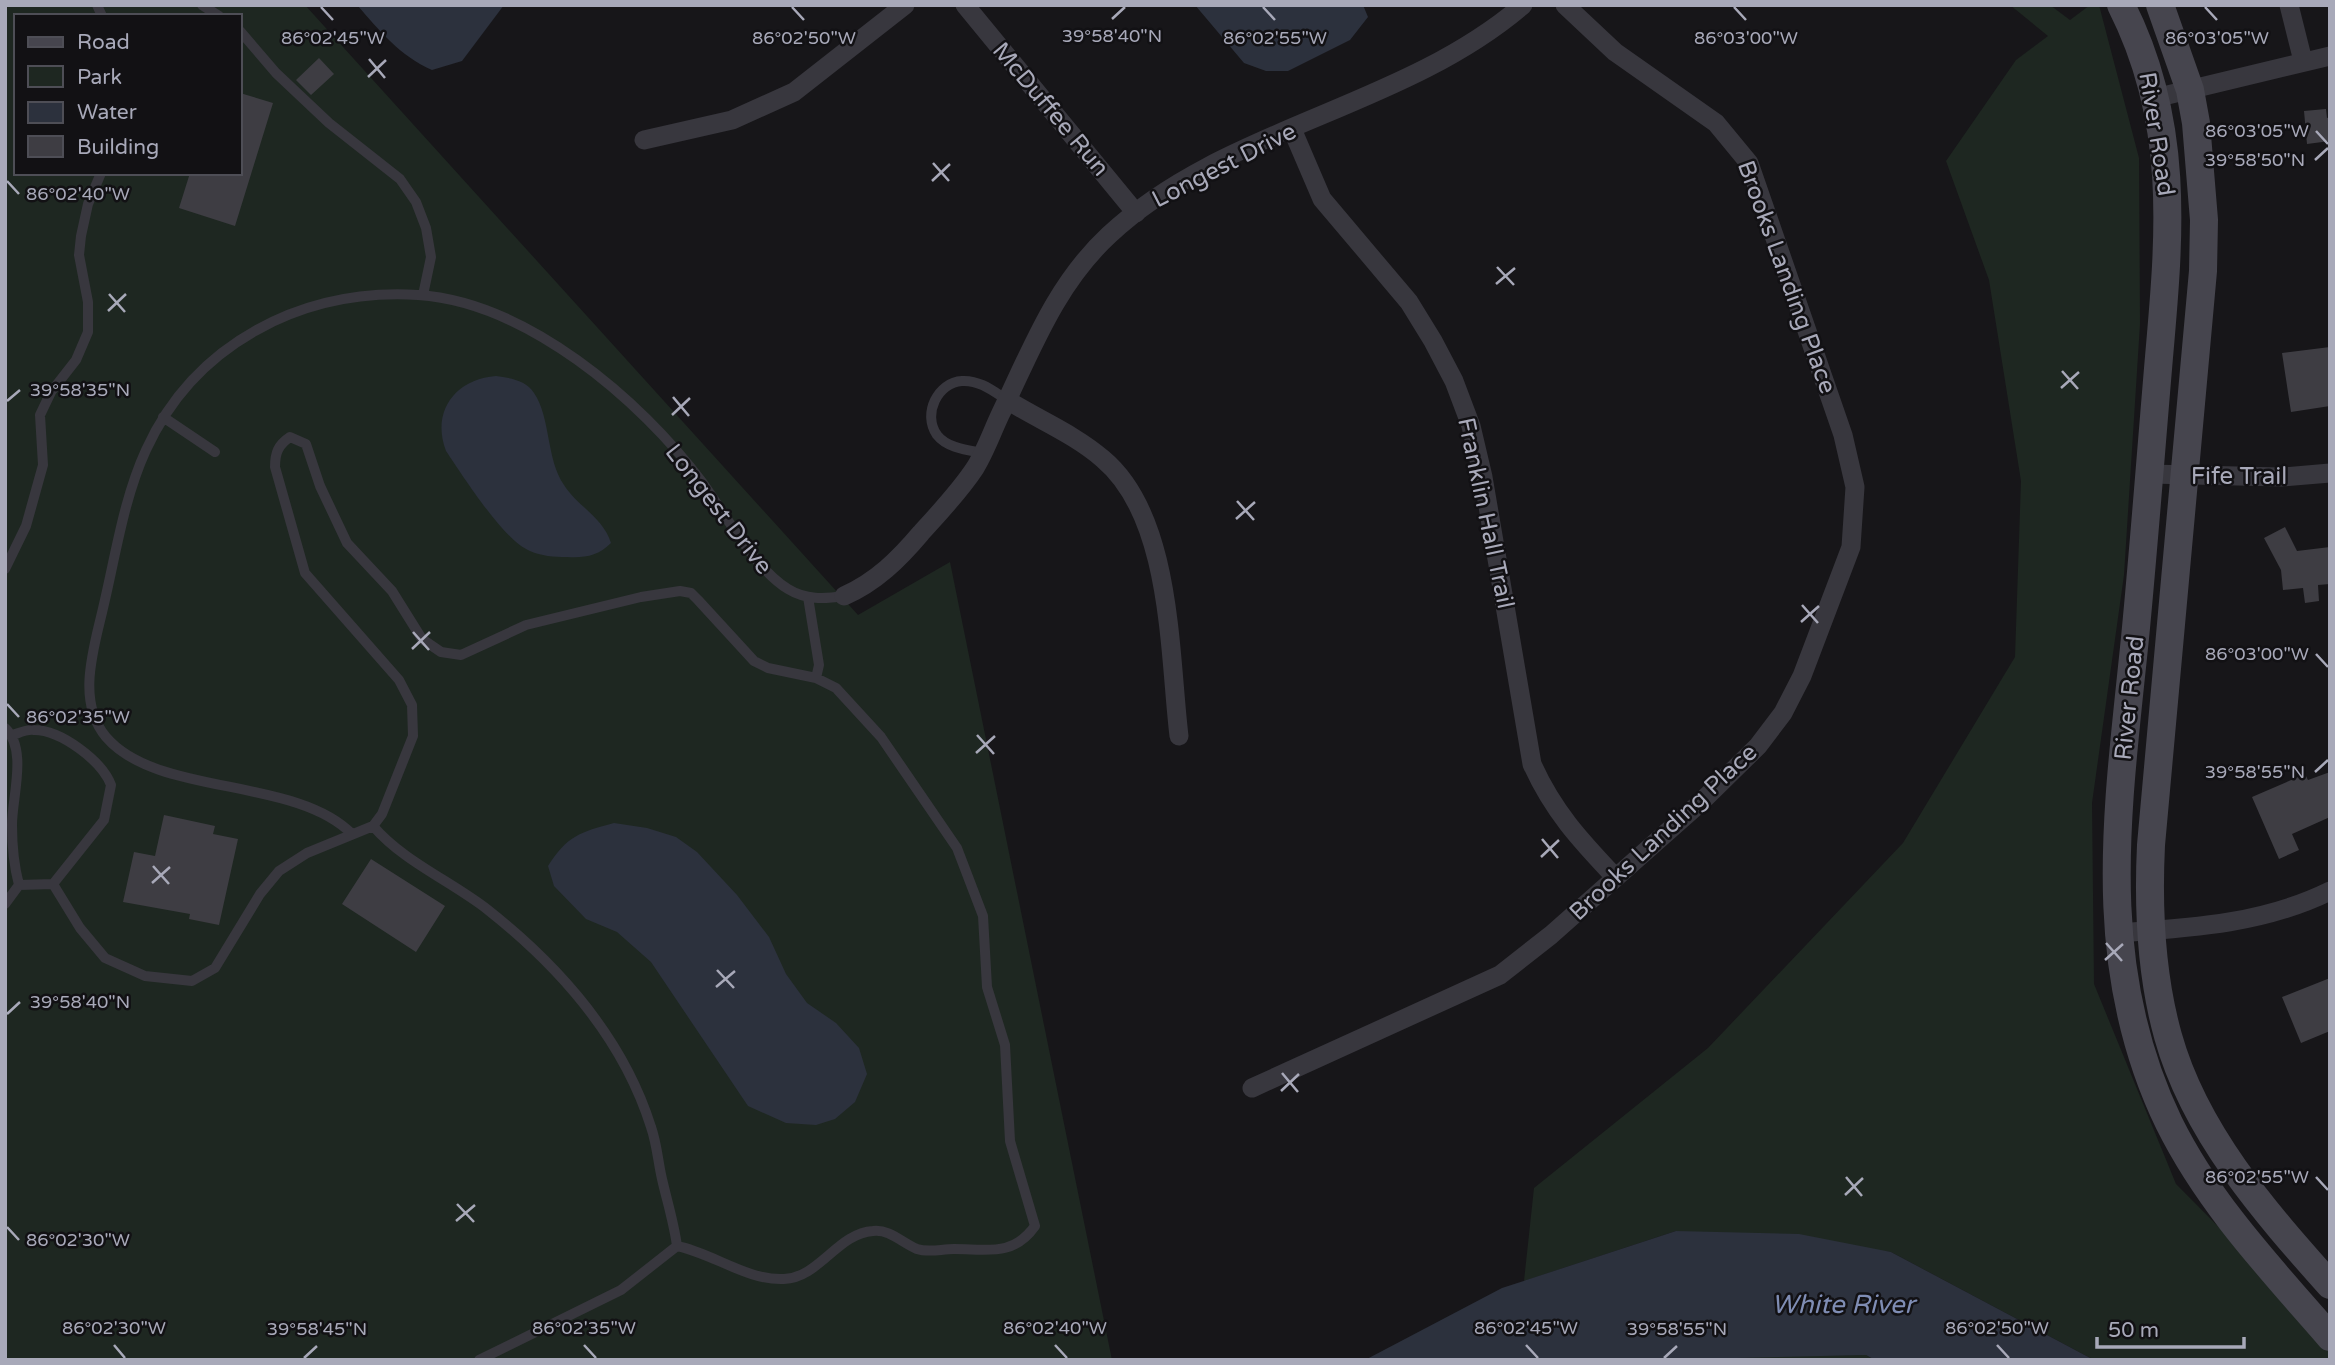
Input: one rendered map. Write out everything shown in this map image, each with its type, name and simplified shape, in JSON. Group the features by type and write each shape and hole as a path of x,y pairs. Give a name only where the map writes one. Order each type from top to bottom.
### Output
{"main road":[{"name":"River Road","path":"2122,5 2144,56 2155,98 2163,141 2169,216 2149,474 2115,835 2118,933 2130,1015 2148,1072 2169,1122 2195,1171 2240,1233 2330,1337"},
{"name":"River Road","path":"2160,5 2190,90 2204,220 2185,475 2151,845 2148,893 2152,931 2168,1037 2197,1104 2236,1172 2267,1214 2330,1285"}],"street":[{"path":"644,140 732,120 794,92 905,5"},
{"name":"McDuffee Run","path":"965,5 1136,213"},
{"name":"Longest Drive","path":"844,596 877,577 907,549 955,494 982,453 1049,310 1081,265 1109,235 1158,195 1206,169 1448,59 1523,5"},
{"name":"Brooks Landing Place","path":"1252,1088 1500,975 1615,877 1739,765 1758,746 1783,713 1816,643 1851,547 1854,486 1843,435 1749,163 1716,123 1615,52 1565,5"},
{"path":"2289,5 2303,61"},
{"path":"2155,98 2330,56"},
{"name":"Franklin Hall Trail","path":"1292,129 1322,199 1409,302 1454,380 1471,426 1483,477 1532,764 1548,799 1571,830 1615,877"},
{"path":"1007,400 1076,438 1105,460 1128,484 1145,515 1156,547 1178,736"},
{"name":"Fife Trail","path":"2149,474 2282,477 2330,473"},
{"path":"2118,933 2241,922 2282,911 2330,891"}],"lane":[{"path":"242,33 276,73 329,123 400,180 416,202 426,228 431,257 423,295"},
{"path":"5,569 26,526 43,465 40,415 51,392 76,360 88,332 88,302 79,255 88,204 100,175"},
{"name":"Longest Drive","path":"352,834 341,822 309,807 137,761 107,737 96,721 91,707 90,680 94,652 127,504 146,450 163,417 200,370 239,339 269,323 334,300 380,294 423,295 496,314 541,337 583,364 652,425 683,460 775,579 789,590 808,597 821,599 844,596"},
{"path":"982,453 948,443 936,434 931,417 936,394 951,383 978,382 1007,400"},
{"path":"163,417 215,452"},
{"path":"53,884 80,928 105,958 145,976 192,981 209,974 222,959 260,894 279,871 307,853 373,826 382,814 413,736 412,705 399,680 305,573 275,467 275,455 282,442 290,437 306,444 320,486 347,543 392,591 422,639 441,652 461,654 526,625 641,597 680,591 691,593 754,661 768,668 816,678 836,688 866,718 948,835 971,879 983,916 987,987 1004,1045 1010,1141 1035,1226 1020,1243 1000,1251 951,1249 927,1252 873,1230 856,1236 812,1268 786,1279 757,1274 677,1246"},
{"path":"808,597 818,665 816,678"},
{"path":"5,904 19,885 13,845 16,763 9,732 34,729 58,737 98,763 111,785 109,808 104,820 53,884 19,885"},
{"path":"373,826 394,847 445,879 513,930 556,971 589,1010 624,1063 642,1101 652,1130 677,1246"},
{"path":"479,1360 621,1290 677,1246"}],"green space":[{"path":"5,5 305,5 858,615 950,562 1112,1360 5,1360"},
{"path":"2010,5 2050,5 2070,20 2090,5 2099,5 2139,158 2140,324 2124,575 2092,803 2094,984 2176,1184 2330,1339 2330,1360 2094,1360 1891,1252 1676,1231 1524,1281 1534,1188 1708,1048 1903,843 2015,657 2021,481 1989,280 1946,161 2016,60 2048,36"},
{"path":"1866,1355 1875,1360 1654,1360 1663,1357"}],"water":[{"path":"357,5 504,5 462,61 432,70 400,50"},
{"path":"1195,5 1363,5 1368,17 1350,40 1288,71 1266,71 1244,63"},
{"path":"496,376 522,382 534,393 543,414 558,475 569,492 602,526 611,543 601,551 585,556 552,556 534,553 520,545 496,522 446,451 442,423 450,400 469,384 481,378"},
{"path":"614,823 647,828 676,837 697,852 737,895 769,937 786,974 807,1003 836,1023 859,1048 867,1074 855,1102 835,1119 816,1125 786,1123 748,1106 651,962 617,932 586,919 554,886 548,866 562,848 583,833"},
{"name":"White River","path":"1676,1231 1799,1234 1891,1252 2094,1360 1875,1360 1866,1355 1654,1360 1365,1360 1502,1288"}],"building":[{"path":"319,58 334,74 311,95 296,80"},
{"path":"242,94 273,103 235,226 179,208 189,175 242,175"},
{"path":"2326,109 2327,118 2330,117 2330,141 2307,144 2304,111"},
{"path":"2330,347 2330,406 2291,412 2282,353"},
{"path":"2285,527 2297,551 2330,547 2330,584 2318,585 2319,601 2305,603 2303,588 2283,590 2281,570 2264,538"},
{"path":"2330,772 2330,817 2292,834 2299,850 2279,859 2252,797 2305,774 2308,780"},
{"path":"164,815 215,826 213,834 238,839 219,925 189,919 190,914 123,902 134,852 155,856"},
{"path":"371,859 445,906 416,952 342,904"},
{"path":"2330,978 2330,1031 2301,1043 2282,997"}]}
